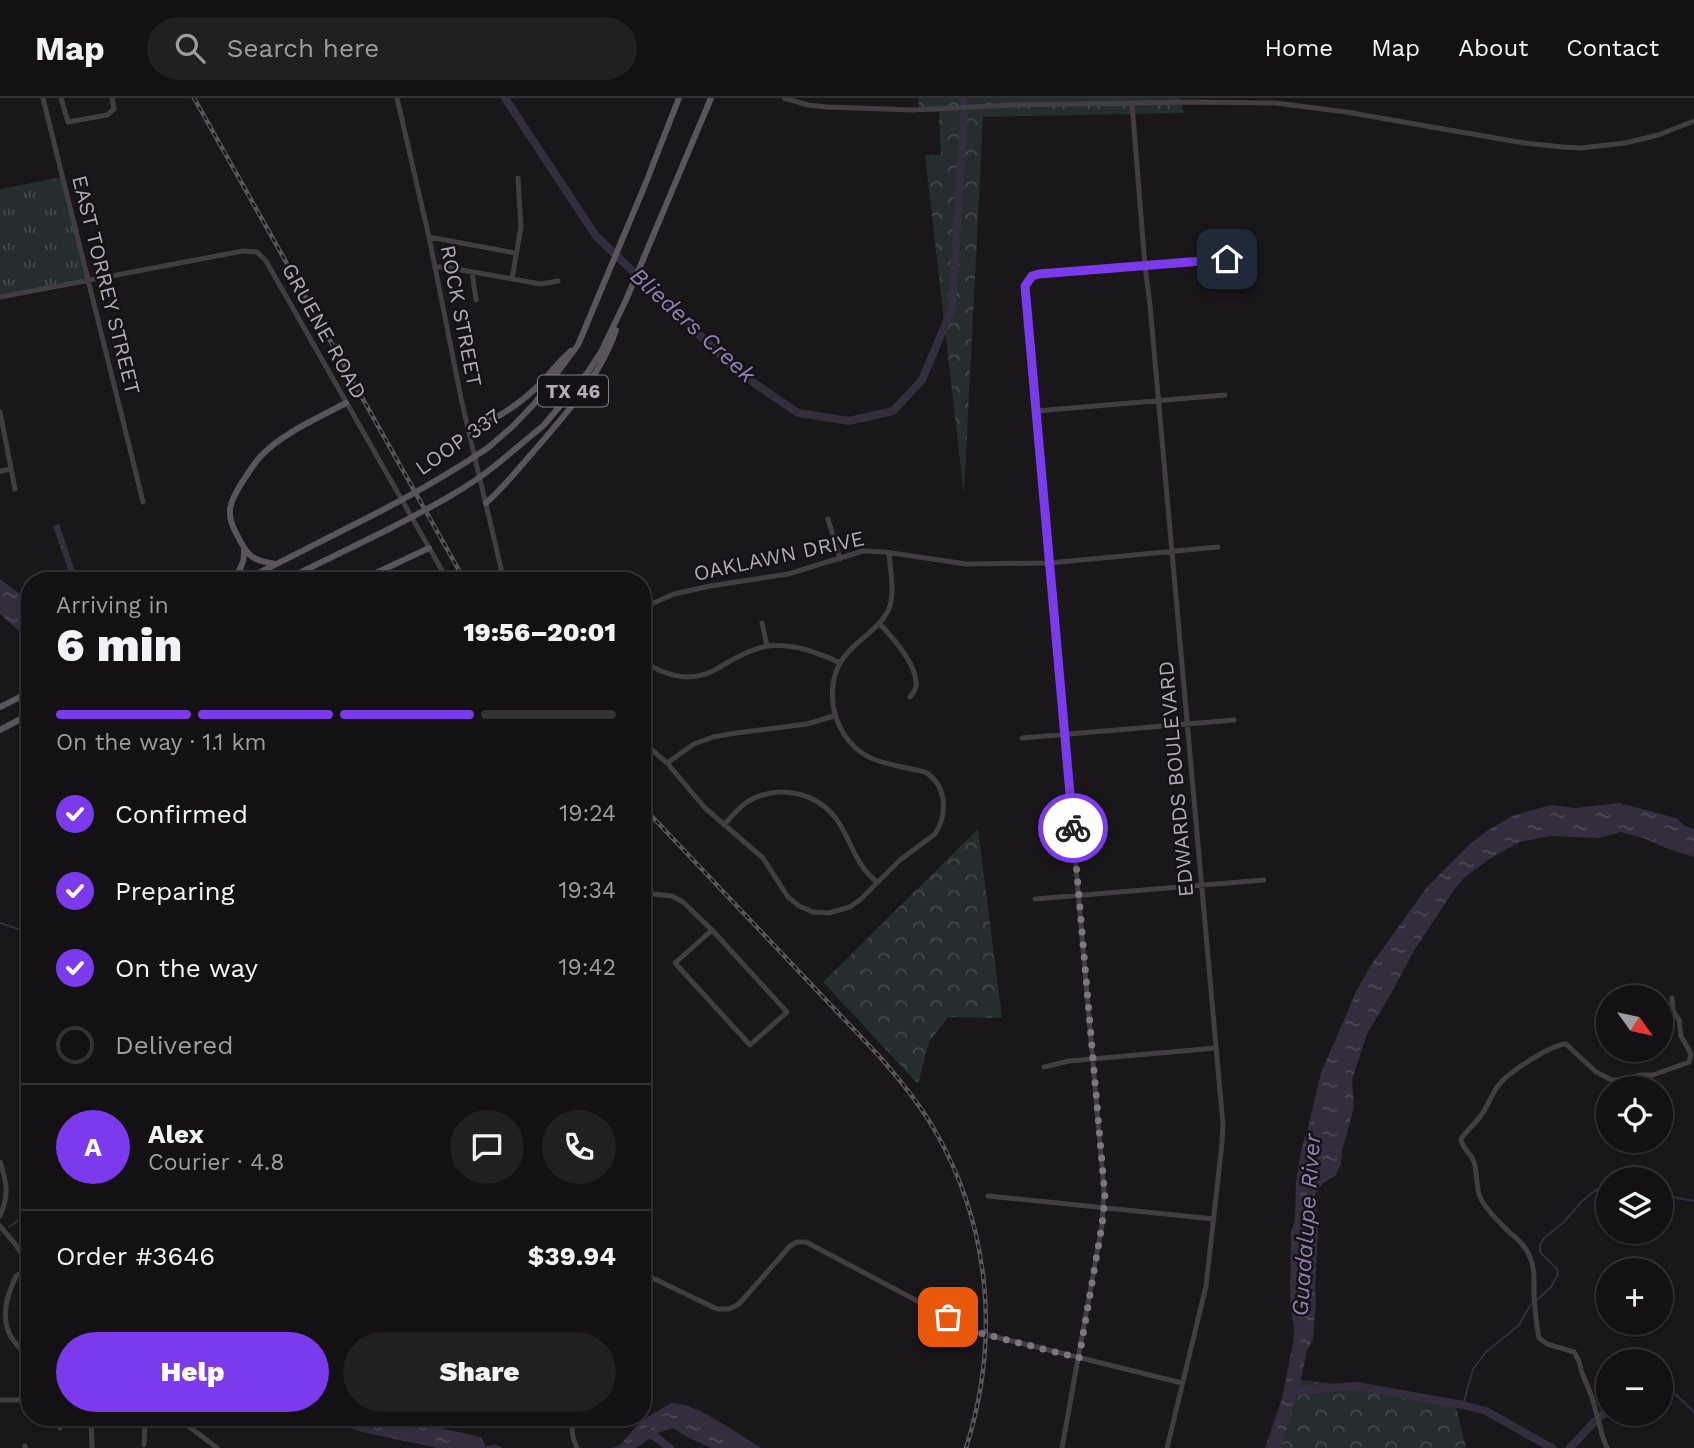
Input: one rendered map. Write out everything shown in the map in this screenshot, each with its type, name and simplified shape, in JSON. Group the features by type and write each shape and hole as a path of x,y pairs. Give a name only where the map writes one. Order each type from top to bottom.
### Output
{"main road":[{"name":"LOOP 337","path":"260,572 415,494 489,447 534,404 578,345 680,98"},
{"name":"LOOP 337","path":"301,572 444,501 472,484 544,425 588,372 613,330 709,98"},
{"path":"486,503 572,407 608,349 626,300"},
{"path":"469,430 492,421 515,405 578,345"},
{"path":"238,572 244,562 243,548 232,526 229,507 251,469 260,457 282,439 346,403"},
{"path":"243,548 260,562 276,564"},
{"path":"378,572 429,548"},
{"path":"0,707 21,696"},
{"path":"0,730 21,719"}],"street":[{"name":"EAST TORREY STREET","path":"43,98 143,502"},
{"path":"61,98 68,122 107,115 114,109 112,98"},
{"name":"ROCK STREET","path":"397,98 429,237 462,403 502,572"},
{"path":"784,98 827,107 912,110 1013,105 1250,102 1346,112 1524,143 1581,148 1625,143 1658,135 1694,121"},
{"name":"EDWARDS BOULEVARD","path":"1132,103 1223,1125 1206,1286 1167,1448"},
{"path":"512,279 521,227 518,177"},
{"path":"429,237 515,253"},
{"name":"GRUENE ROAD","path":"0,297 243,251 257,252 266,261 443,572"},
{"path":"1062,1448 1104,1207 1104,1188 1025,290 1029,279 1039,274 1227,259"},
{"path":"435,267 541,284 558,281"},
{"path":"472,272 476,300"},
{"path":"1036,411 1225,394"},
{"path":"0,412 15,489"},
{"path":"0,471 11,468"},
{"path":"828,519 839,558"},
{"name":"OAKLAWN DRIVE","path":"651,606 674,594 788,574 863,551 966,564 1049,563 1218,547"},
{"path":"651,749 667,763 699,802 763,858 788,897 805,909 821,913 843,910 856,902 901,860 931,837 940,826 944,811 939,785 932,776 872,758 859,750 846,736 834,716 831,690 840,663 888,611 892,589 889,553"},
{"path":"762,623 767,646"},
{"path":"879,623 894,639 913,672 915,690 910,697"},
{"path":"651,667 672,676 690,677 709,673 744,654 767,646 795,646 840,663"},
{"path":"667,763 694,744 713,737 807,724 834,716"},
{"path":"1022,737 1234,720"},
{"path":"724,825 745,803 765,794 788,792 804,795 833,816 855,858 877,882"},
{"path":"1035,899 1264,880"},
{"path":"651,894 672,896 683,902 712,930 787,1012 750,1045 675,963 712,930"},
{"path":"1607,1448 1592,1397 1574,1352 1547,1344 1539,1338 1534,1294 1535,1271 1530,1256 1525,1247 1481,1200 1474,1162 1461,1144 1461,1139 1483,1114 1502,1081 1522,1065 1558,1045 1566,1044 1596,1072 1612,1080 1653,1074 1689,1062 1691,1055 1681,1036 1679,1020 1673,1011"},
{"path":"1044,1067 1093,1058 1216,1048"},
{"path":"0,1216 5,1206 7,1191 1,1167"},
{"path":"988,1196 1214,1219"},
{"path":"0,1226 21,1253"},
{"path":"651,1277 710,1306 729,1310 739,1304 790,1246 797,1242 806,1242 971,1330 1182,1383"},
{"path":"21,1273 16,1276 4,1308 4,1322 7,1331 21,1350"},
{"path":"0,1400 21,1400"},
{"path":"92,1426 92,1448"},
{"path":"144,1445 145,1426"},
{"path":"188,1426 217,1448"},
{"path":"572,1426 578,1448"}],"green space":[{"path":"918,98 1180,98 1184,113 983,117 964,495 925,155 941,155 939,112 920,112"},
{"path":"63,177 88,280 0,299 0,189"},
{"path":"978,829 1002,1018 948,1017 929,1042 918,1084 823,982"},
{"path":"1301,1380 1352,1386 1456,1407 1466,1448 1281,1448"}],"water":[{"path":"59,524 75,572 69,572 53,526"},
{"path":"0,579 21,595 21,633 0,614"},
{"name":"Guadalupe River","path":"1619,803 1676,818 1685,826 1694,829 1694,857 1621,832 1599,838 1551,836 1520,842 1491,858 1465,877 1454,890 1415,949 1367,1034 1352,1080 1354,1107 1341,1164 1335,1176 1324,1182 1315,1194 1318,1233 1313,1339 1307,1350 1299,1389 1281,1448 1265,1448 1282,1398 1293,1343 1294,1328 1290,1303 1291,1232 1295,1219 1296,1182 1301,1151 1321,1073 1356,992 1371,965 1427,887 1487,831 1512,816 1551,805 1575,808"},
{"path":"671,1403 681,1404 705,1413 762,1448 711,1448 673,1428 658,1433 636,1448 611,1448 620,1445 637,1426 651,1426 651,1415"},
{"path":"345,1426 434,1426 481,1437 486,1447 495,1444 503,1448 438,1448"}],"waterway":[{"name":"Blieders Creek","path":"505,98 596,236 738,372 798,413 849,421 893,411 922,380 952,309 964,114"},
{"path":"0,923 21,930"},
{"path":"1538,1299 1551,1287 1558,1274 1557,1269 1540,1252 1540,1245 1544,1238 1596,1190"},
{"path":"1673,1197 1694,1201"},
{"path":"9,1227 21,1219"},
{"path":"1463,1405 1473,1369 1486,1352 1519,1325 1531,1304"},
{"path":"1291,1391 1357,1386 1463,1405 1486,1411 1552,1448"},
{"path":"1673,1392 1694,1412"},
{"path":"1570,1448 1595,1421"},
{"path":"647,1431 670,1448"}],"railway":[{"path":"194,98 460,572"},
{"path":"651,815 880,1057 922,1110 953,1166 968,1205 978,1245 986,1326 977,1408 966,1448"}],"way so far":[{"path":"948,1317 976,1332 1079,1358 1105,1197 1073,828"}],"route":[{"path":"1073,828 1025,286 1032,276 1039,274 1227,259"}]}
